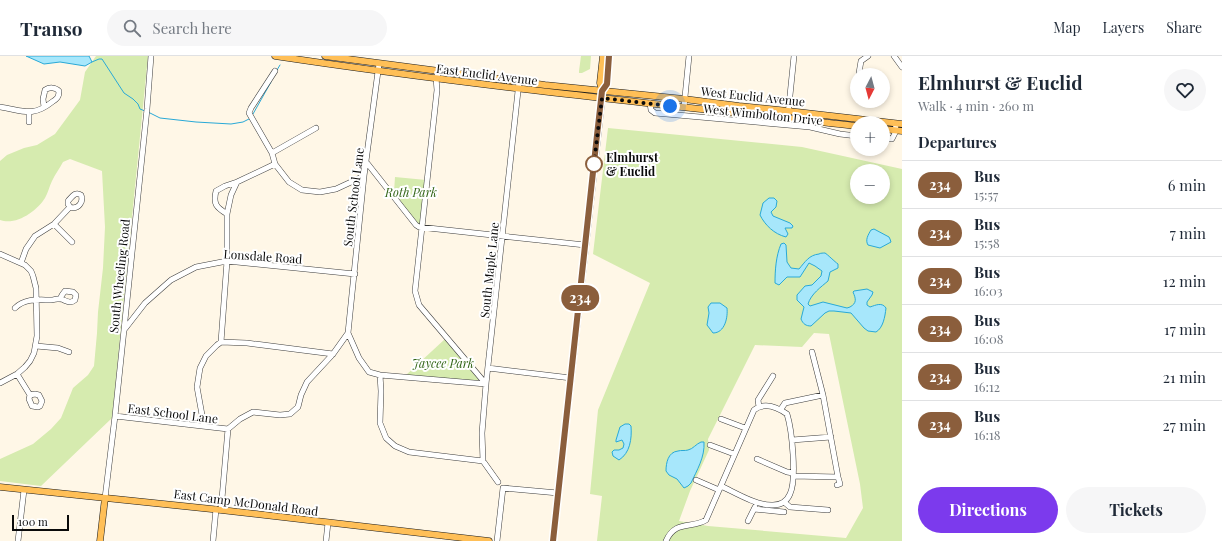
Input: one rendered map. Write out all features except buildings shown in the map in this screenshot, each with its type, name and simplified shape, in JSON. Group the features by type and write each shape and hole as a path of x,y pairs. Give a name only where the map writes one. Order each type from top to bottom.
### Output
{"main road":[{"name":"East Euclid Avenue","path":"275,56 378,71 602,94"},
{"name":"East Euclid Avenue","path":"325,56 519,85"},
{"path":"553,541 602,94 600,83 603,56"},
{"path":"602,94 607,84 610,56"},
{"name":"West Euclid Avenue","path":"602,94 684,99 788,111 899,127"},
{"name":"West Euclid Avenue","path":"602,94 650,103 850,125"},
{"name":"East Camp McDonald Road","path":"0,487 218,510 441,538 488,541"},
{"path":"100,541 105,498"}],"street":[{"name":"South Wheeling Road","path":"105,498 115,416 151,56"},
{"path":"684,107 689,56"},
{"path":"787,118 794,56"},
{"path":"860,68 861,61 868,56"},
{"path":"894,56 902,67"},
{"name":"South School Lane","path":"348,333 364,176 367,163 379,64"},
{"path":"275,71 249,113 272,153 275,164 289,182 302,190 320,192 336,189 364,176"},
{"path":"439,72 415,291 419,305 486,384"},
{"name":"South Maple Lane","path":"483,461 482,433 486,384 519,85"},
{"name":"West Wimbolton Drive","path":"650,103 651,110 655,113 810,127 850,135"},
{"path":"0,107 29,112 44,107"},
{"path":"29,112 29,122"},
{"path":"890,139 892,139 899,127"},
{"path":"272,153 316,128"},
{"path":"367,163 416,225 422,228 585,245"},
{"path":"227,214 217,207 214,200 216,191 275,164"},
{"path":"219,344 227,261 227,214 231,195 237,182"},
{"path":"21,263 26,249 34,236 54,224 70,207"},
{"path":"54,224 72,242"},
{"path":"0,254 21,263 28,268 34,276 36,300 36,346 34,353 25,367 17,374 0,383"},
{"name":"Lonsdale Road","path":"123,330 145,303 171,280 196,267 227,261 355,274"},
{"path":"15,308 23,302 60,299"},
{"path":"348,333 359,358 370,372 380,375 486,384"},
{"name":"East School Lane","path":"115,416 228,429 240,419 253,412 280,416 290,414 298,407 301,395 307,382 333,354 348,333"},
{"path":"204,426 197,387 200,368 206,356 219,344 247,343 333,354"},
{"path":"36,346 58,348 69,352"},
{"path":"812,352 823,395 840,484 837,485"},
{"path":"488,368 571,378"},
{"path":"17,374 30,395"},
{"path":"380,375 380,423 386,438 395,446 409,452 483,461 498,482"},
{"path":"759,407 758,400 773,376"},
{"path":"781,409 784,403 823,395"},
{"path":"666,541 669,535 677,528 685,524 700,523 706,520 720,488 745,428 754,410 759,407 770,406 781,409 787,414 792,440 793,474 790,493 784,502 773,506 757,502 720,488 696,480"},
{"path":"721,419 745,428"},
{"path":"213,541 228,429"},
{"path":"792,440 831,437"},
{"path":"710,445 734,454"},
{"path":"757,459 793,474 838,477"},
{"path":"497,541 503,488 558,494"},
{"path":"18,541 24,490"},
{"path":"748,521 757,502"},
{"path":"784,502 790,507 828,510"},
{"path":"754,509 784,512"},
{"path":"326,541 328,523"}],"green space":[{"path":"96,56 148,56 112,418 41,486 0,481 0,459 33,444 51,429 61,418 73,388 88,375 94,366 103,268 105,227 102,171 70,159 63,162 53,178 45,198 37,208 26,216 13,221 0,220 0,161 7,155 24,148 37,145 55,134 80,100 85,72"},
{"path":"581,56 591,56 590,69 579,73 579,71"},
{"path":"608,128 802,147 879,164 850,164 850,204 890,204 890,166 902,169 902,541 597,541 602,496 590,494 598,410 650,283 593,254","holes":["814,333 829,334 860,484 863,508 846,538 708,526 679,521 690,491 709,450 708,439 755,345 802,347"]},
{"name":"Roth Park","path":"395,177 426,180 420,224 417,224 394,192"},
{"name":"Jaycee Park","path":"445,339 478,379 478,381 406,375"}],"water":[{"path":"26,56 89,56 92,62 85,66 60,62 44,64"},
{"path":"769,198 774,198 777,201 776,207 771,212 773,216 790,223 793,226 792,228 785,228 788,234 786,237 770,229 760,215 763,203"},
{"path":"874,229 889,237 891,242 880,248 868,245 868,236 871,230"},
{"path":"784,243 786,245 787,262 791,268 799,269 810,257 822,253 825,253 838,264 838,268 830,272 828,281 811,297 808,304 810,306 823,302 847,308 855,302 854,291 867,289 873,292 867,302 867,305 870,307 883,305 886,308 880,328 876,332 868,331 851,313 834,311 825,313 811,326 806,325 801,319 804,307 797,300 797,295 805,286 812,285 821,276 822,271 809,263 800,277 787,277 779,285 775,283 778,253 781,244"},
{"path":"711,303 720,303 727,308 725,324 720,330 713,333 707,325 709,313 708,307"},
{"path":"625,424 629,424 631,426 631,441 626,454 619,460 613,456 612,452 623,448 624,444 622,440 616,442 616,440 620,427"},
{"path":"701,442 704,442 704,448 700,463 691,483 684,488 677,479 669,475 666,471 668,458 672,453 690,449"}],"waterway":[{"path":"92,62 102,59 124,93 133,99 138,104 140,109 145,111"},
{"path":"277,70 280,65"},
{"path":"253,114 271,82"},
{"path":"148,112 160,118 196,122 231,124 243,122 249,119"}],"bus line":[{"name":"234","path":"553,541 602,91 607,84 609,56"}],"place":[{"name":"Elmhurst & Euclid","path":"594,164"}],"route":[{"path":"594,164 593,171 602,98 670,106"}]}
